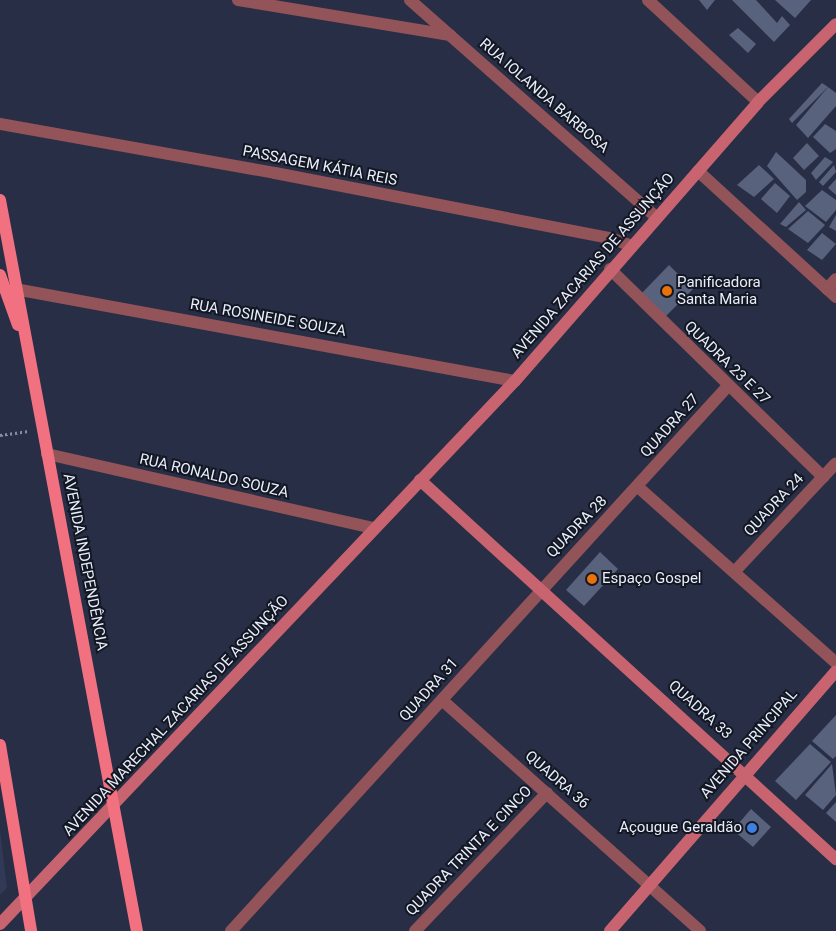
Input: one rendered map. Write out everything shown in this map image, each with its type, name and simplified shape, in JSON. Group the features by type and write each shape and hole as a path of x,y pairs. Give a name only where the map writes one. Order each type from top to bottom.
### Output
{"main road":[{"name":"AVENIDA ZACARIAS DE ASSUNÇÃO","path":"374,528 515,381 610,269 758,102 836,24"},
{"name":"AVENIDA INDEPENDÊNCIA","path":"0,200 42,429 116,805 137,931"},
{"path":"0,275 4,297 27,346"},
{"path":"420,480 540,589"},
{"name":"AVENIDA MARECHAL ZACARIAS DE ASSUNÇÃO","path":"0,924 26,901 374,528"},
{"name":"QUADRA 33","path":"540,589 746,773 836,859"},
{"name":"AVENIDA PRINCIPAL","path":"610,931 836,670"},
{"path":"0,745 4,782 31,931"}],"street":[{"path":"238,0 450,35"},
{"name":"RUA IOLANDA BARBOSA","path":"410,0 656,217"},
{"path":"648,0 758,102"},
{"name":"PASSAGEM KÁTIA REIS","path":"0,124 275,173 613,239 632,246"},
{"path":"698,171 833,288"},
{"name":"QUADRA 23 E 27","path":"610,269 727,387 823,477"},
{"name":"RUA ROSINEIDE SOUZA","path":"16,289 515,381"},
{"name":"QUADRA 27","path":"638,487 727,387"},
{"name":"RUA RONALDO SOUZA","path":"47,454 374,528"},
{"name":"QUADRA 24","path":"736,570 836,463"},
{"path":"638,487 736,570 836,663"},
{"name":"QUADRA 28","path":"540,589 638,487"},
{"name":"QUADRA 31","path":"231,931 442,700 540,589"},
{"name":"QUADRA 36","path":"442,700 651,884 700,931"},
{"name":"QUADRA TRINTA E CINCO","path":"415,931 547,793"}],"path":[{"path":"0,435 42,429"}],"shaded area":[{"path":"0,830 7,888 0,895"}],"building":[{"path":"699,0 715,0 707,10"},
{"path":"732,0 756,0 777,23 782,16 790,25 774,42"},
{"path":"775,0 811,0 795,18"},
{"path":"738,28 756,44 748,53 729,35"},
{"path":"822,83 828,87 792,123 789,119"},
{"path":"828,87 836,93 836,106 808,138 796,125"},
{"path":"825,124 836,131 836,149 830,153 813,137"},
{"path":"807,143 819,156 804,170 793,158"},
{"path":"776,152 806,180 806,192 797,200 767,166"},
{"path":"825,157 833,162 816,180 811,173"},
{"path":"759,165 774,179 754,197 737,185"},
{"path":"834,165 836,172 823,186 819,182"},
{"path":"836,179 836,195 828,188"},
{"path":"775,183 790,196 777,213 761,199"},
{"path":"822,190 836,200 836,210 826,222 805,206"},
{"path":"799,202 806,210 786,227 780,224"},
{"path":"808,211 825,225 808,243 788,229"},
{"path":"836,215 836,231 829,227"},
{"path":"822,233 836,244 822,260 807,250"},
{"name":"Panificadora Santa Maria","path":"669,265 693,289 665,317 641,294"},
{"name":"Espaço Gospel","path":"600,552 618,569 584,606 566,590"},
{"path":"836,715 836,756 833,759 812,741"},
{"path":"810,744 831,762 796,800 775,781"},
{"path":"832,764 836,795 823,810 805,795"},
{"path":"836,802 836,822 826,813"},
{"name":"Açougue Geraldão","path":"751,809 771,827 753,847 733,830"}],"place":[{"name":"Panificadora Santa Maria","path":"667,291"},
{"name":"Espaço Gospel","path":"592,579"},
{"name":"Açougue Geraldão","path":"752,828"}]}
